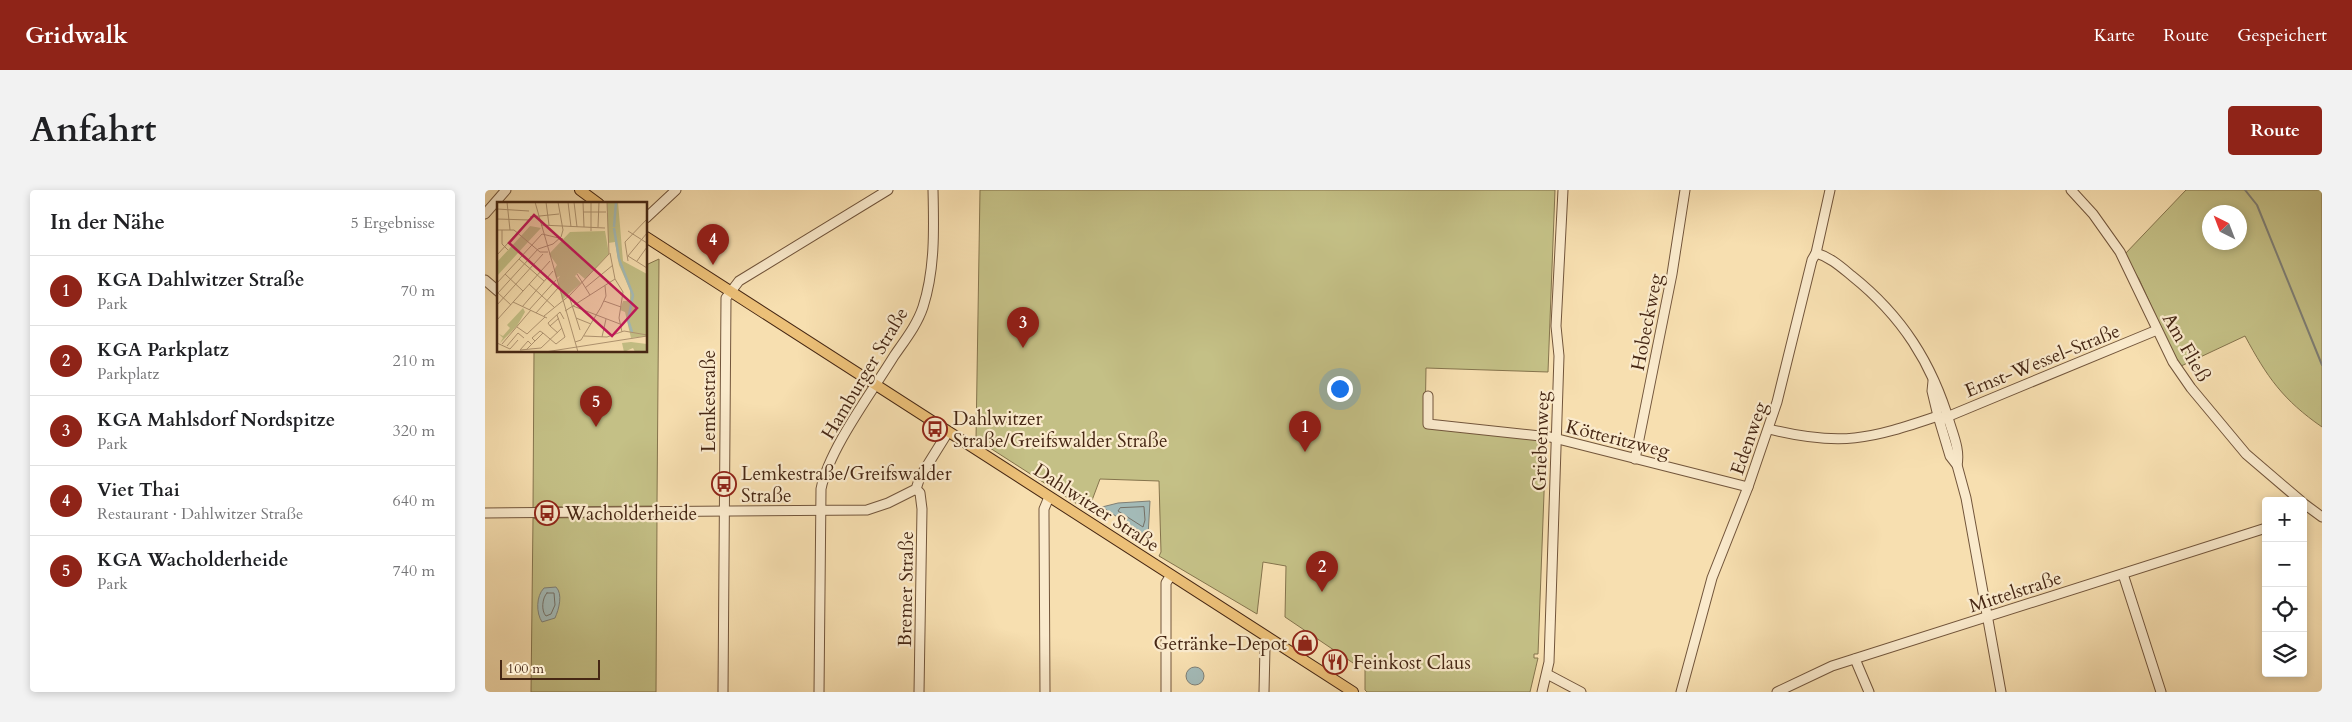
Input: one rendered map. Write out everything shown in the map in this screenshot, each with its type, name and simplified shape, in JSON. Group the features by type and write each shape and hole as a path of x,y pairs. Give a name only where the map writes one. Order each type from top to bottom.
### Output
{"main road":[{"path":"580,190 596,202"},
{"name":"Dahlwitzer Straße","path":"647,238 1353,692"}],"street":[{"path":"485,214 506,190"},
{"path":"647,217 676,190"},
{"path":"729,292 739,281 887,190"},
{"name":"Hamburger Straße","path":"819,692 821,489 831,460 913,329 923,308 930,281 932,259 933,190"},
{"name":"Griebenweg","path":"1542,692 1547,674 1553,574 1559,356 1556,326 1563,190"},
{"name":"Hobeckweg","path":"1635,458 1670,283 1685,190"},
{"name":"Edenweg","path":"1681,692 1712,578 1769,429 1816,253 1830,190"},
{"name":"Am Fließ","path":"2071,190 2098,221 2120,252 2177,369 2216,420 2246,454 2296,497"},
{"path":"1816,253 1824,255 1861,283 1892,314 1917,346 1933,380 1942,417 1958,452 1957,465 1966,498 2001,692"},
{"path":"485,280 497,290"},
{"name":"Lemkestraße","path":"723,692 725,302 729,292"},
{"name":"Ernst-Wessel-Straße","path":"1769,429 1809,438 1844,440 1872,437 1942,417 2157,330"},
{"name":"Kötteritzweg","path":"1428,396 1428,424 1520,433 1556,440 1748,487"},
{"path":"485,514 867,510 888,503 916,489 920,477 948,432"},
{"name":"Bremer Straße","path":"916,489 920,493 922,510 919,692"},
{"path":"1045,692 1043,518 1044,509 1049,497"},
{"name":"Am Fließ","path":"2307,506 2322,517"},
{"name":"Mittelstraße","path":"1777,692 1825,669 2262,529"},
{"path":"2123,574 2161,692"},
{"path":"1167,692 1166,583 1171,575"},
{"path":"1264,692 1265,647 1269,638"},
{"path":"1855,659 1869,692"},
{"path":"1547,674 1581,692"}],"shaded area":[{"path":"980,190 1555,190 1548,372 1426,368 1425,428 1464,430 1546,440 1538,654 1534,654 1534,658 1538,658 1530,692 1367,692 1365,690 1365,664 1356,660 1356,665 1285,617 1286,566 1263,562 1257,614 1159,556 1161,552 1159,481 1100,479 1088,511 976,439"},
{"path":"2186,190 2322,190 2322,427 2308,417 2277,387 2245,336 2179,367 2139,279 2124,255"},
{"path":"659,259 657,503 652,506 545,507 541,505 533,508 534,352 647,352 647,265"},
{"path":"657,517 656,692 531,692 533,518 541,521 544,518"}],"water":[{"path":"1150,501 1148,537 1102,507 1118,503"},
{"path":"556,587 560,598 555,618 542,622 538,609 539,595 544,588"},
{"path":"1195,667 1201,670 1204,676 1201,682 1195,685 1189,682 1186,676 1189,670"}],"waterway":[{"path":"2245,190 2257,205 2322,365"}],"place":[{"name":"Viet Thai","path":"713,265"},
{"name":"KGA Mahlsdorf Nordspitze","path":"1023,348"},
{"name":"KGA Wacholderheide","path":"596,427"},
{"name":"Dahlwitzer Straße/Greifswalder Straße","path":"935,429"},
{"name":"KGA Dahlwitzer Straße","path":"1305,452"},
{"name":"Lemkestraße/Greifswalder Straße","path":"724,484"},
{"name":"Wacholderheide","path":"547,513"},
{"name":"KGA Parkplatz","path":"1322,592"},
{"name":"Getränke-Depot","path":"1305,643"},
{"name":"Feinkost Claus","path":"1335,662"}]}
